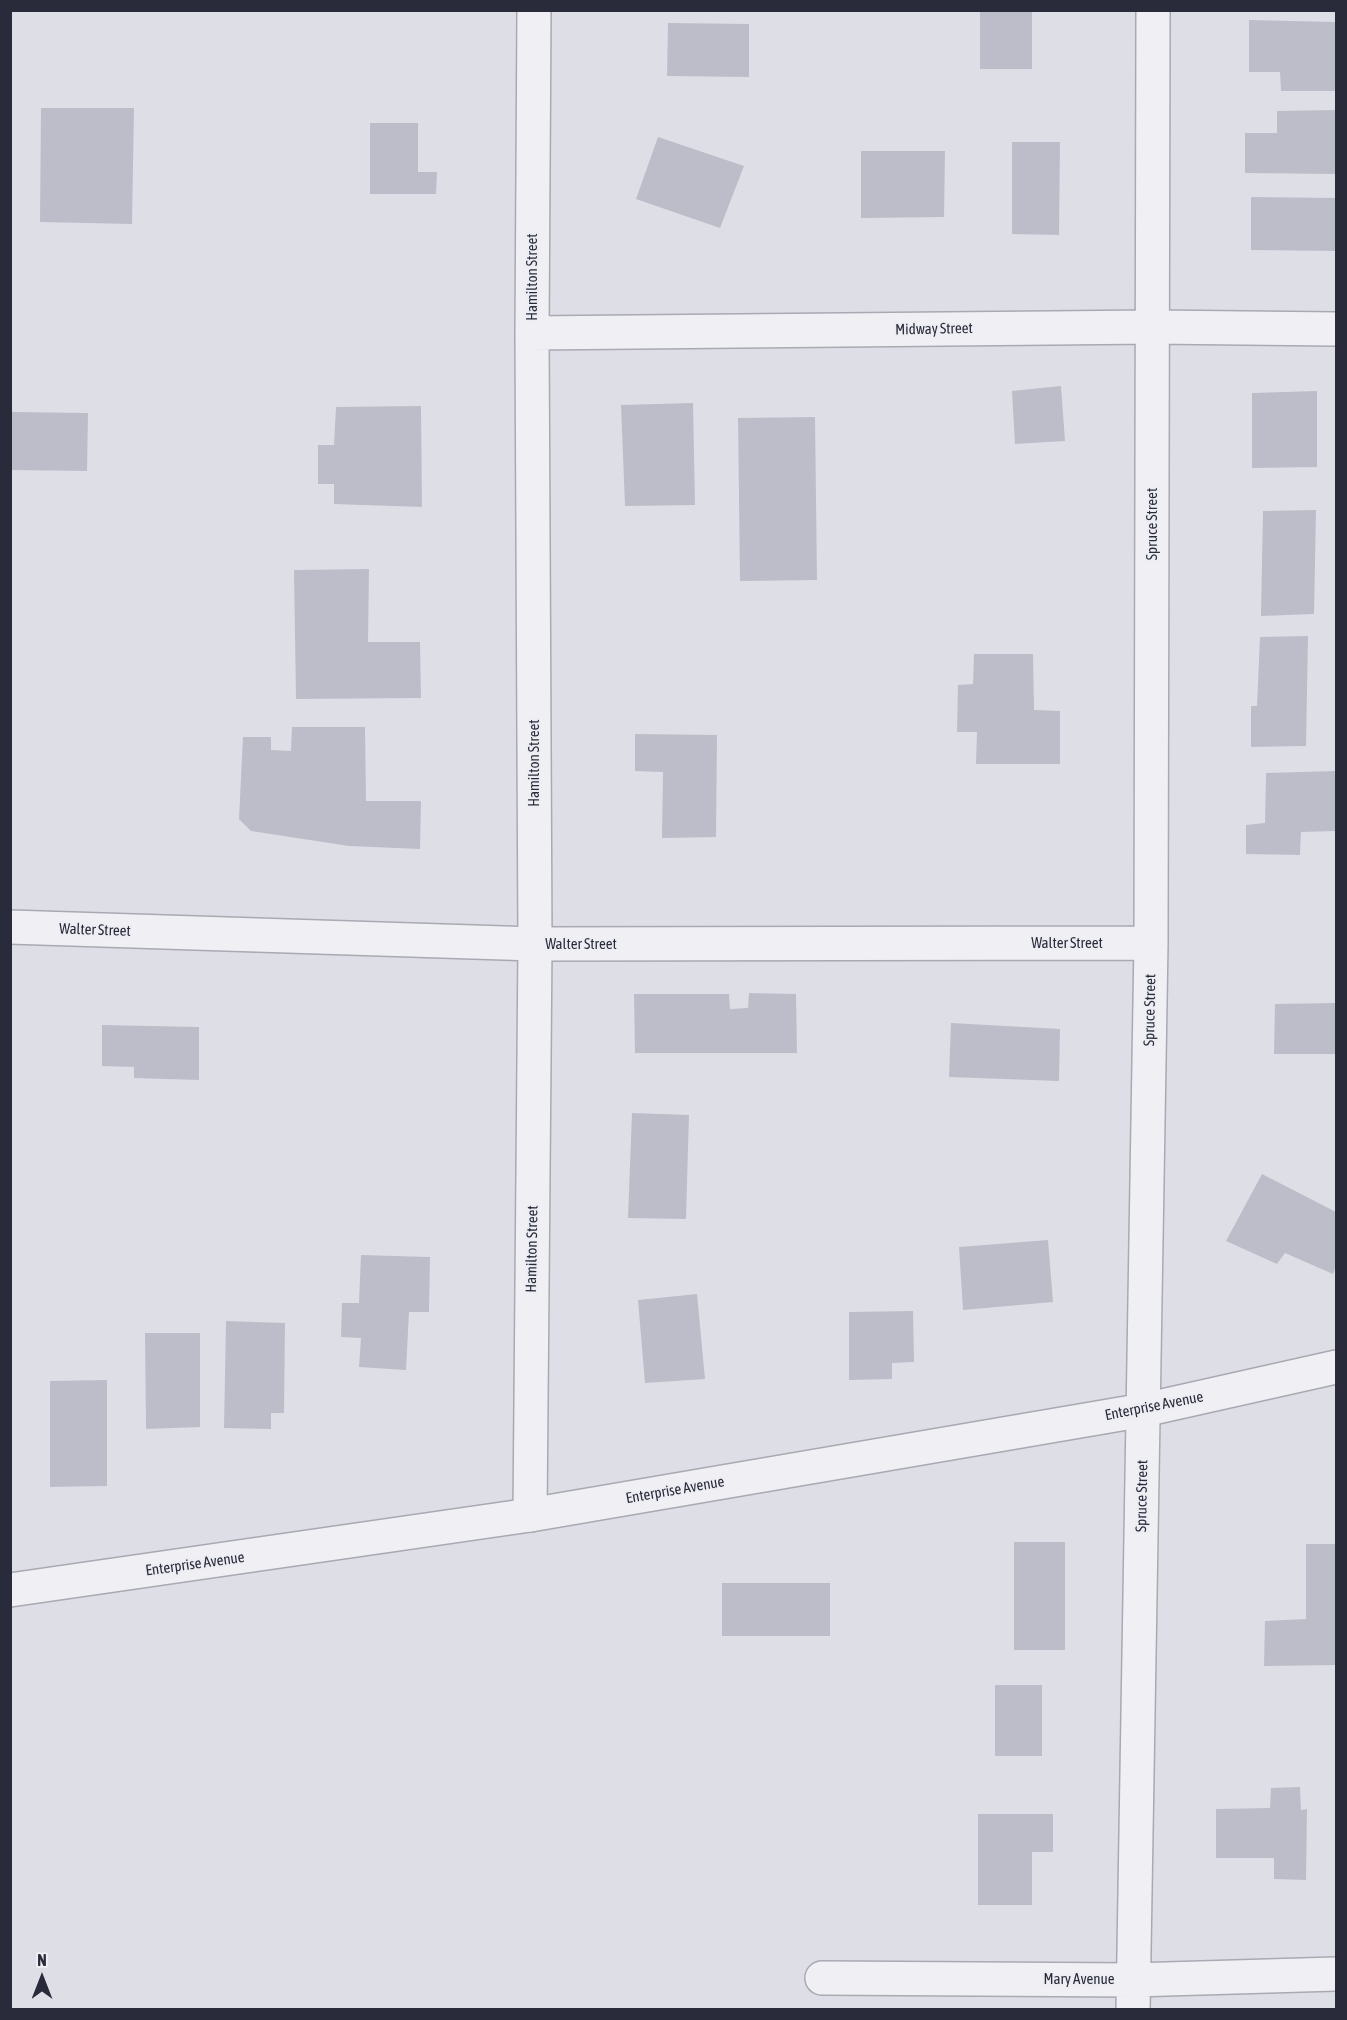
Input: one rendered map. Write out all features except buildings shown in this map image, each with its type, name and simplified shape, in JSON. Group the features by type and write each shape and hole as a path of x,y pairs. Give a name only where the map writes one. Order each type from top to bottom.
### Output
{"street":[{"name":"Hamilton Street","path":"530,1515 535,944 532,333 534,10"},
{"name":"Spruce Street","path":"1133,1995 1151,943 1153,10"},
{"name":"Midway Street","path":"532,333 1153,327 1336,329"},
{"name":"Walter Street","path":"10,927 535,944 1151,943"},
{"name":"Enterprise Avenue","path":"10,1590 530,1515 1144,1410 1336,1367"},
{"name":"Mary Avenue","path":"822,1978 1133,1995 1336,1974"}]}
